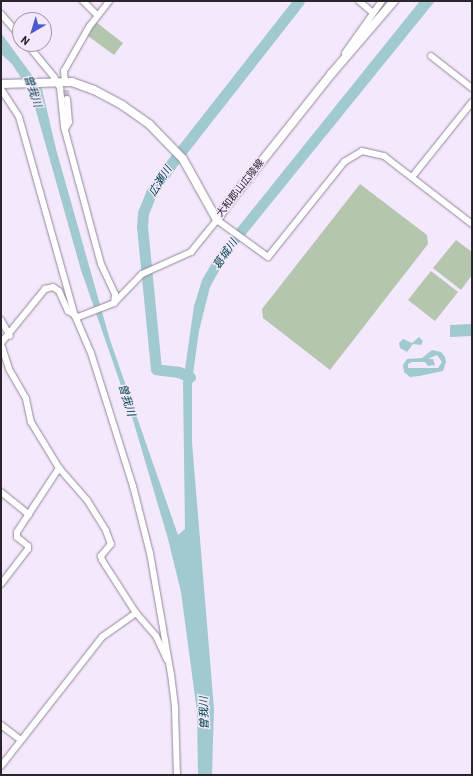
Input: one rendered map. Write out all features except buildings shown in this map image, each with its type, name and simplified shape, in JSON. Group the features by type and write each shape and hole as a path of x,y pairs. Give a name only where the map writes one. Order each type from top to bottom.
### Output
{"main road":[{"name":"大和郡山広陵線","path":"220,222 226,204 332,73 394,1"},
{"name":"大和郡山広陵線","path":"2,86 72,82 94,90 122,105 149,124 183,158 220,222"}],"street":[{"path":"83,1 97,14"},
{"path":"109,1 97,14 59,82 64,129 101,264 115,294 114,303"},
{"path":"359,1 372,12"},
{"path":"332,73 372,12 382,1"},
{"path":"1,14 12,27"},
{"path":"35,52 59,82"},
{"path":"431,56 472,88"},
{"path":"2,86 19,117 76,316 93,360 133,486 150,553 175,709 176,775"},
{"path":"64,129 69,122 67,98"},
{"path":"412,177 472,102"},
{"path":"76,316 114,303 142,274 191,252 220,222 268,257 344,162 362,151 384,156 472,224"},
{"path":"76,316 68,311 58,291 53,287 45,289 10,336 1,344 9,369 26,399 31,422 59,468 87,500 106,531 110,544 101,556 102,560 136,613 156,636 168,662"},
{"path":"1,320 10,336"},
{"path":"1,584 28,549 28,546 17,537 17,532 29,515 31,508 59,468"},
{"path":"1,492 29,515"},
{"path":"1,766 102,637 136,613"},
{"path":"1,725 21,740"}],"shaded area":[{"path":"96,22 123,43 114,55 88,36"},
{"path":"360,184 427,235 428,244 330,370 263,318 262,309"},
{"path":"456,240 472,252 472,275 461,290 433,268"},
{"path":"431,271 458,292 435,321 408,300"}],"water":[{"path":"420,1 435,1 225,260 210,287 199,331 192,381 192,442 214,709 212,775 198,775 197,712 181,592 168,539 133,420 81,270 31,93 12,64 1,54 1,33 12,48 12,52 15,52 42,89 56,149 110,340 178,535 185,529 183,383 194,306 202,280 219,251"},
{"path":"472,324 472,336 450,337 450,325"},
{"path":"419,337 423,341 421,345 413,344 407,352 400,348 399,343 403,339 412,343"},
{"path":"432,350 441,352 445,357 446,362 443,371 410,377 404,372 403,365 407,359 422,358","holes":["437,355 442,362 438,368 408,368 408,364 412,362 425,362 428,366 435,365 433,359 428,359"]}],"waterway":[{"name":"広瀬川","path":"190,377 179,372 156,369 142,227 143,213 151,193 171,164 299,1"}],"tunnel":[{"path":"65,81 67,99"}],"water label":[{"name":"曽我川","path":"33,91"},
{"name":"葛城川","path":"225,254"},
{"name":"曽我川","path":"127,400"},
{"name":"曽我川","path":"204,713"}]}
